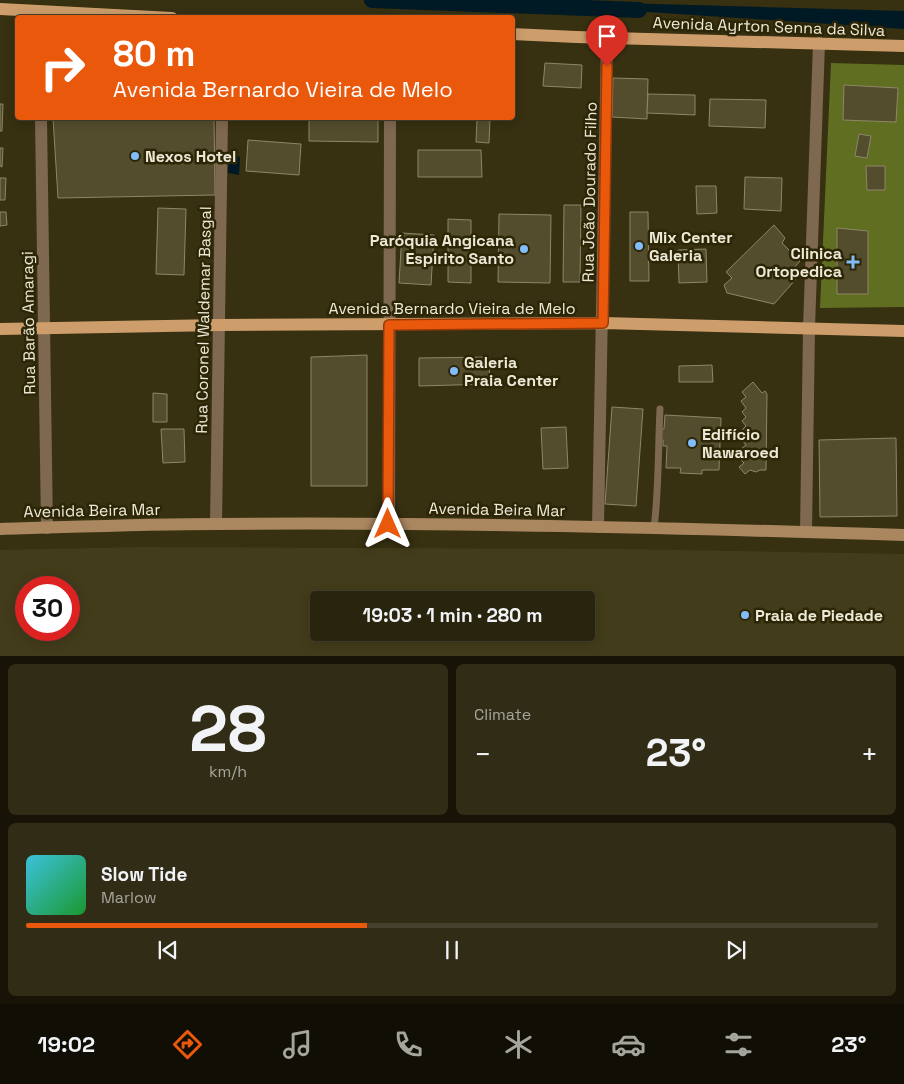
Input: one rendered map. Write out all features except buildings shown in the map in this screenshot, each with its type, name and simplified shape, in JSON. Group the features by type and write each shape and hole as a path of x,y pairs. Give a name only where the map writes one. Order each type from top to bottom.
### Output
{"main road":[{"path":"0,9 40,14 73,15"},
{"name":"Avenida Ayrton Senna da Silva","path":"515,34 904,46"},
{"name":"Avenida Bernardo Vieira de Melo","path":"0,329 220,325 603,323 904,331"},
{"name":"Avenida Beira Mar","path":"0,529 216,524 388,524 654,528 904,535"}],"street":[{"name":"Rua João Dourado Filho","path":"598,527 607,38"},
{"path":"806,532 809,328 819,43"},
{"name":"Rua Barão Amaragi","path":"41,120 47,528"},
{"name":"Rua Coronel Waldemar Basgal","path":"216,524 222,120"},
{"path":"388,524 390,120"}],"lane":[{"path":"654,528 657,500 660,409"}],"green space":[{"path":"831,63 904,65 904,307 820,308"}],"sand":[{"name":"Praia de Piedade","path":"141,547 623,549 904,554 904,656 0,656 0,550"}],"water":[{"path":"417,0 510,0 904,11 904,29 618,10"},
{"path":"229,153 240,157 239,175 228,173"}],"waterway":[{"path":"372,0 639,10"}],"place":[{"name":"Nexos Hotel","path":"135,156"},
{"name":"Mix Center Galeria","path":"639,246"},
{"name":"Paróquia Angicana Espirito Santo","path":"524,249"},
{"name":"Clinica Ortopedica","path":"853,262"},
{"name":"Galeria Praia Center","path":"454,371"},
{"name":"Edifício Nawaroed","path":"692,443"},
{"name":"Praia de Piedade","path":"745,615"}],"route":[{"path":"388,524 389,325 603,323 607,66"}]}
